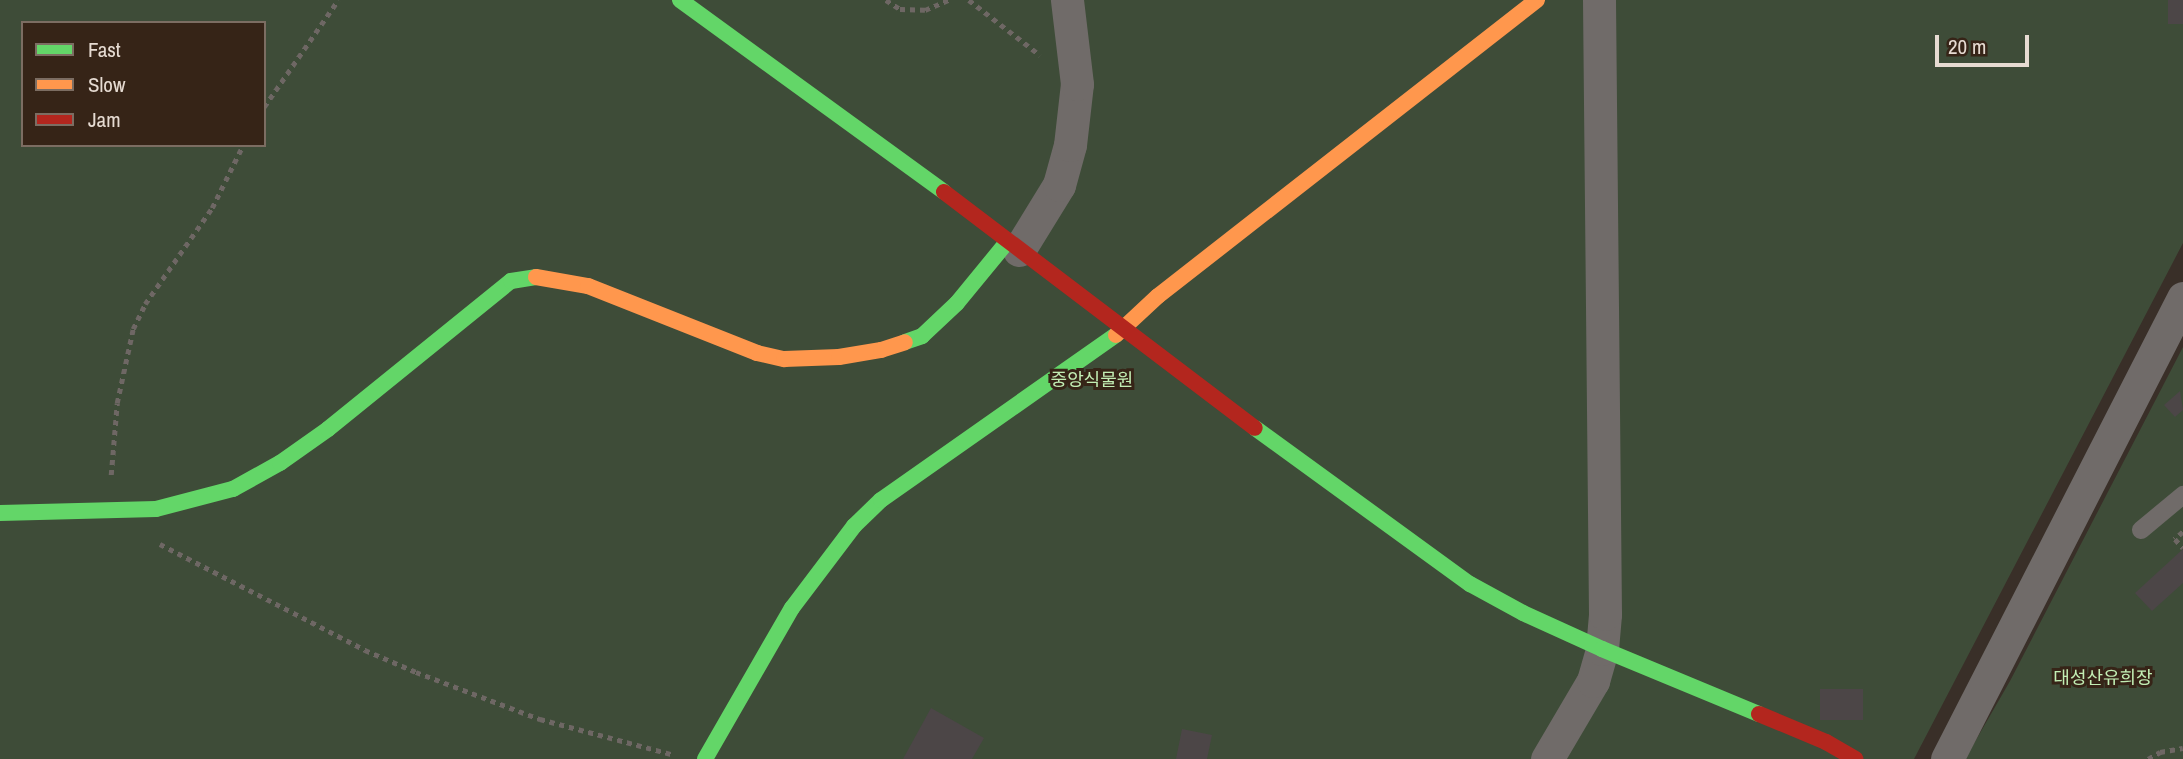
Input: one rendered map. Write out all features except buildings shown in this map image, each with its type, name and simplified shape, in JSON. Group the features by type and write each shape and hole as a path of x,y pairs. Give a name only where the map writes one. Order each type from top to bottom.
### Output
{"street":[{"path":"680,0 1013,245 1154,354 1470,584 1524,613 1602,649 1826,742 1856,759"},
{"path":"0,513 156,509 233,489 280,463 328,429 498,288 530,276 588,286 757,353 784,359 839,357 881,350 922,336 1013,245 1059,185 1070,145 1077,84 1067,0"},
{"path":"705,759 792,608 854,526 908,480 1124,329 1158,296 1537,0"},
{"path":"1547,759 1593,681 1602,649 1605,614 1599,0"},
{"path":"1947,759 2183,298"}],"lane":[{"path":"2141,530 2183,495"}],"path":[{"path":"266,104 338,0"},
{"path":"886,0 901,9 925,10 949,0"},
{"path":"969,0 1077,84"},
{"path":"109,511 117,403 133,329 145,304 212,208 242,147"},
{"path":"2183,532 2175,539 2183,548"},
{"path":"152,540 365,650 416,672 540,719 677,756"},
{"path":"2148,759 2160,752 2183,748"}],"green space":[{"name":"중앙식물원","path":"0,0 2183,0 2183,243 1914,759 0,759"},
{"name":"대성산유희장","path":"2183,347 2183,759 1965,759 2010,681"}],"traffic: fast":[{"path":"680,0 944,192"},
{"path":"905,342 922,336 957,303 1008,241"},
{"path":"0,513 156,509 233,489 280,463 328,429 511,281 536,277"},
{"path":"705,759 792,608 854,526 881,500 1116,335"},
{"path":"1255,428 1470,584 1523,613 1602,649 1759,714"}],"traffic: slow":[{"path":"1116,335 1158,296 1537,0"},
{"path":"536,277 588,286 757,353 784,359 839,357 881,350 905,342"}],"traffic: jam":[{"path":"944,192 1255,428"},
{"path":"1759,714 1826,742 1856,759"}]}
